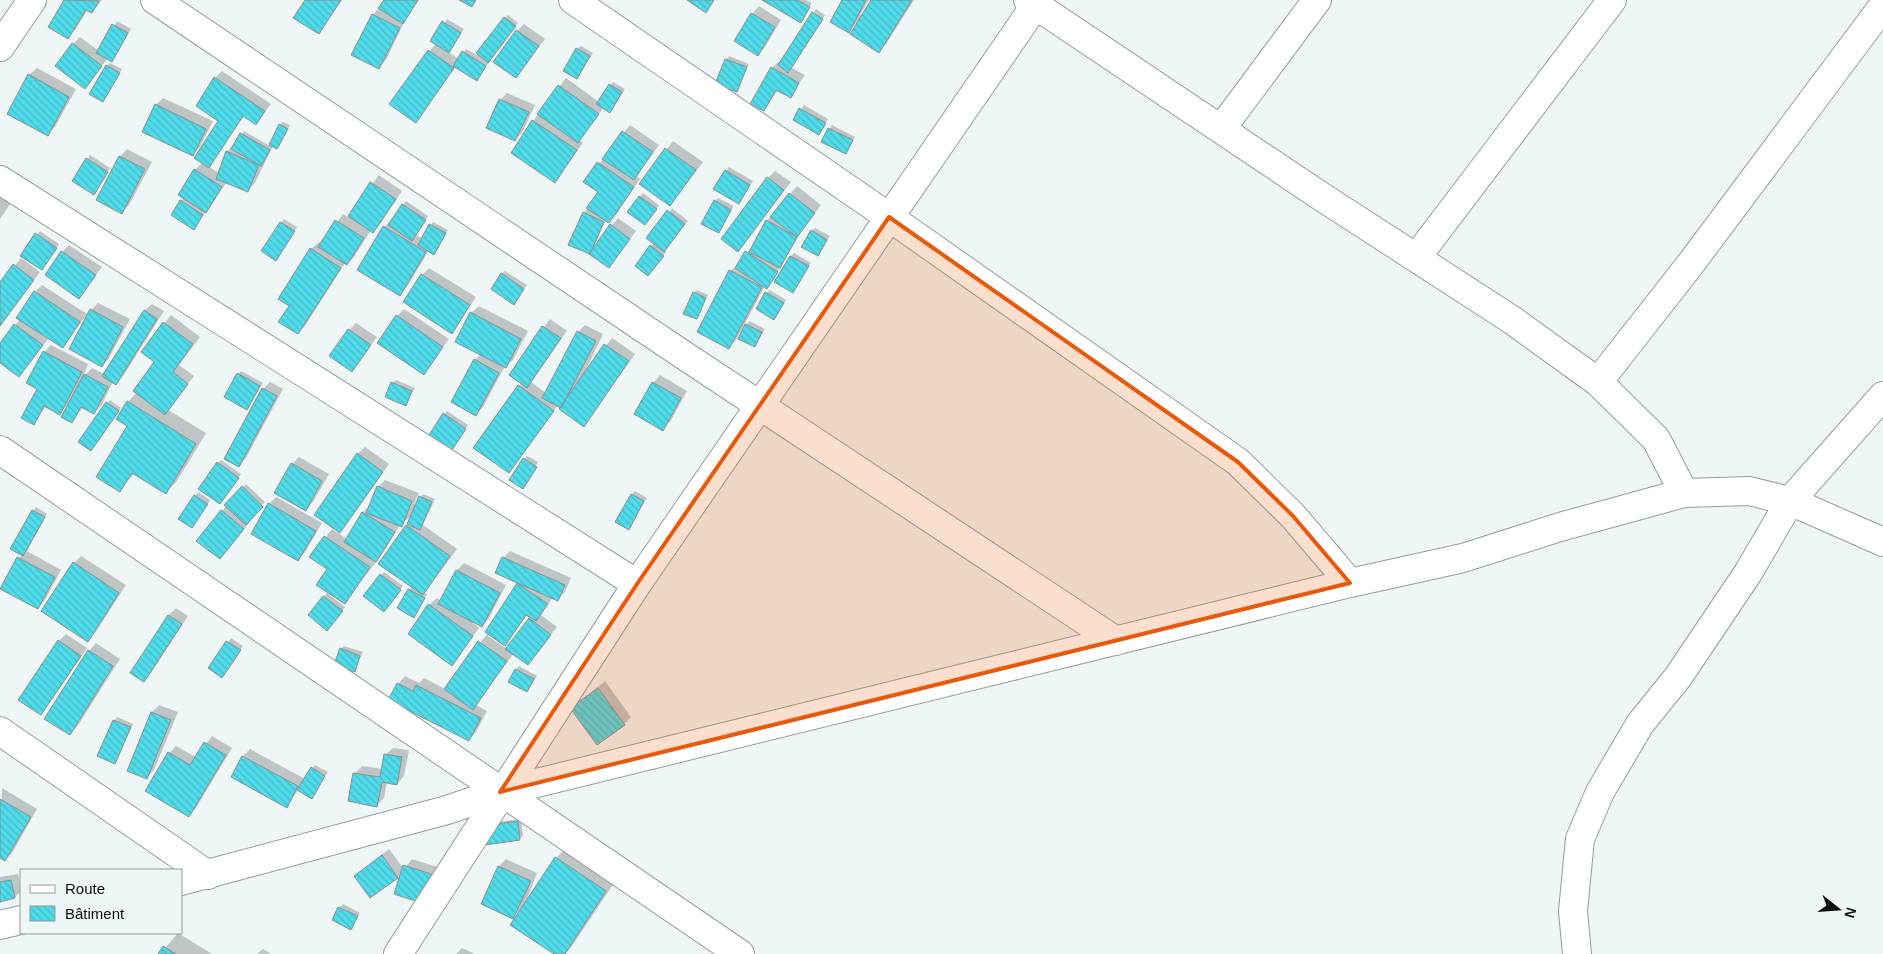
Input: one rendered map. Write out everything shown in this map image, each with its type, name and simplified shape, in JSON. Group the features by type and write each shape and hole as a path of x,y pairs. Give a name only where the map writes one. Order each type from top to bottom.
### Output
{"street":[{"path":"0,47 32,0"},
{"path":"155,0 1116,641"},
{"path":"573,0 889,217 1238,462 1293,516 1350,583"},
{"path":"1221,129 1317,0"},
{"path":"1416,258 1612,0"},
{"path":"398,954 500,792 637,584 1034,2 1221,129 1512,320 1598,382 1656,439 1684,494"},
{"path":"1598,382 1883,6"},
{"path":"0,180 637,584"},
{"path":"1577,954 1573,911 1580,839 1600,792 1640,724 1678,677 1748,573 1790,501 1883,396"},
{"path":"0,450 740,954"},
{"path":"182,881 446,810 500,792 1350,583 1462,558 1560,527 1684,494 1749,491 1790,501 1883,542"},
{"path":"0,731 208,875"},
{"path":"0,925 20,920"}],"highlighted area":[{"path":"889,217 1238,462 1293,516 1350,583 500,792 637,584"}],"building":[{"path":"64,0 99,1 92,13 86,10 68,39 48,27"},
{"path":"305,0 341,0 319,34 293,18"},
{"path":"384,0 418,0 403,24 378,8"},
{"path":"459,0 476,0 472,7"},
{"path":"687,0 714,0 706,13"},
{"path":"762,0 797,0 810,7 801,23"},
{"path":"842,0 866,0 849,33 830,22"},
{"path":"871,0 912,0 879,53 850,34"},
{"path":"812,12 823,19 788,73 778,65"},
{"path":"751,13 775,27 758,56 734,41"},
{"path":"372,14 400,28 379,69 351,55"},
{"path":"504,17 516,26 488,63 476,53"},
{"path":"442,21 461,33 449,53 430,41"},
{"path":"112,24 128,33 112,62 96,53"},
{"path":"516,30 539,46 516,78 493,62"},
{"path":"72,43 102,66 85,89 55,66"},
{"path":"576,48 590,56 577,79 563,71"},
{"path":"428,50 454,68 416,123 389,104"},
{"path":"462,51 486,66 477,81 453,66"},
{"path":"725,59 747,67 737,92 715,84"},
{"path":"106,65 120,73 103,102 89,94"},
{"path":"771,67 799,83 791,98 776,90 764,111 750,104"},
{"path":"28,74 69,97 48,136 7,114"},
{"path":"214,77 265,111 256,125 243,116 209,168 194,158 218,121 196,106"},
{"path":"609,84 622,92 610,113 596,104"},
{"path":"558,85 599,114 578,143 537,114"},
{"path":"499,99 529,112 515,141 486,128"},
{"path":"155,104 206,129 193,156 142,132"},
{"path":"799,108 826,123 819,135 793,120"},
{"path":"532,120 577,150 555,183 511,153"},
{"path":"279,124 288,129 277,149 269,145"},
{"path":"828,128 853,140 846,154 821,142"},
{"path":"622,131 653,152 634,180 602,159"},
{"path":"240,133 270,150 261,166 231,149"},
{"path":"665,148 696,170 670,206 639,184"},
{"path":"226,151 259,165 248,192 216,179"},
{"path":"119,156 145,169 122,214 96,200"},
{"path":"86,158 108,172 94,195 72,181"},
{"path":"597,162 634,187 609,223 586,208 598,192 583,182"},
{"path":"194,169 222,187 206,213 178,195"},
{"path":"725,170 750,185 739,204 713,189"},
{"path":"767,177 784,190 738,252 721,239"},
{"path":"370,182 396,199 373,233 348,216"},
{"path":"789,193 815,213 797,237 770,217"},
{"path":"639,196 657,209 645,225 627,212"},
{"path":"180,200 203,215 194,230 171,215"},
{"path":"714,200 731,210 719,233 701,224"},
{"path":"402,204 426,220 412,241 388,225"},
{"path":"667,210 685,224 664,252 646,238"},
{"path":"583,212 604,222 590,254 568,245"},
{"path":"335,220 364,238 347,265 318,247"},
{"path":"766,220 797,237 780,268 749,252"},
{"path":"280,222 295,231 276,261 261,251"},
{"path":"429,224 446,233 434,255 418,245"},
{"path":"610,224 630,239 609,268 589,254"},
{"path":"383,226 426,252 400,296 357,270"},
{"path":"811,230 827,240 818,256 801,247"},
{"path":"35,233 57,248 42,270 20,256"},
{"path":"650,245 664,256 648,276 635,266"},
{"path":"310,248 341,268 298,334 278,322 289,306 278,299"},
{"path":"61,251 96,275 79,299 45,275"},
{"path":"745,251 778,272 767,289 735,268"},
{"path":"790,256 809,266 793,293 774,282"},
{"path":"13,264 34,280 0,326 0,282"},
{"path":"729,270 762,287 729,349 697,332"},
{"path":"501,273 524,289 514,305 491,289"},
{"path":"421,274 470,305 452,334 403,302"},
{"path":"34,291 80,322 63,348 16,318"},
{"path":"693,292 706,298 697,319 683,314"},
{"path":"765,292 784,303 774,320 756,309"},
{"path":"90,309 123,327 102,367 69,349"},
{"path":"144,310 157,319 116,385 102,376"},
{"path":"470,312 521,339 506,368 455,342"},
{"path":"396,315 443,347 424,375 377,343"},
{"path":"163,322 193,344 173,372 188,384 165,415 133,391 154,362 141,352"},
{"path":"14,324 43,345 19,377 0,363 0,343"},
{"path":"745,324 762,332 755,347 738,339"},
{"path":"542,326 561,338 527,388 509,375"},
{"path":"348,329 371,345 352,372 329,356"},
{"path":"577,331 596,341 561,408 542,398"},
{"path":"604,344 629,361 584,427 559,409"},
{"path":"43,351 82,372 60,415 44,406 34,425 21,418 37,389 26,383"},
{"path":"474,359 499,373 476,416 451,402"},
{"path":"237,373 260,386 247,410 224,397"},
{"path":"84,374 108,387 94,414 81,407 72,423 61,417"},
{"path":"391,382 412,391 406,406 385,397"},
{"path":"652,382 681,398 663,431 634,414"},
{"path":"518,385 554,411 509,473 473,448"},
{"path":"262,388 277,396 239,467 224,459"},
{"path":"127,401 196,444 166,494 132,473 120,492 96,477 127,426 116,419"},
{"path":"106,402 119,411 91,451 78,442"},
{"path":"443,413 466,429 452,450 429,435"},
{"path":"357,453 383,472 340,533 314,515"},
{"path":"523,458 537,467 523,489 509,480"},
{"path":"217,462 239,478 220,504 198,489"},
{"path":"291,463 322,481 306,511 274,493"},
{"path":"242,486 263,507 246,525 224,505"},
{"path":"377,486 412,501 402,527 366,513"},
{"path":"631,494 644,501 629,530 615,522"},
{"path":"194,495 208,504 192,528 178,519"},
{"path":"419,496 432,502 420,530 407,524"},
{"path":"268,503 316,531 298,561 251,534"},
{"path":"32,510 45,517 23,556 10,549"},
{"path":"221,510 244,529 220,559 196,541"},
{"path":"362,512 395,532 376,562 344,542"},
{"path":"406,525 450,556 423,595 378,564"},
{"path":"324,536 370,567 345,604 316,585 327,569 309,557"},
{"path":"17,557 55,577 38,609 0,589"},
{"path":"502,557 565,585 558,601 495,573"},
{"path":"73,562 119,593 88,642 41,611"},
{"path":"456,570 500,593 482,627 438,604"},
{"path":"380,574 401,590 384,612 363,596"},
{"path":"517,583 548,604 536,621 526,615 505,646 485,632"},
{"path":"408,589 425,598 414,618 397,608"},
{"path":"323,596 343,611 327,631 308,615"},
{"path":"428,604 473,636 452,666 408,634"},
{"path":"168,615 182,624 144,682 130,673"},
{"path":"529,618 551,635 528,665 505,649"},
{"path":"58,640 81,656 41,715 18,700"},
{"path":"226,641 241,650 222,678 208,668"},
{"path":"478,641 507,661 473,710 444,689"},
{"path":"340,648 360,656 355,672 334,664"},
{"path":"88,650 113,666 70,735 44,719"},
{"path":"515,669 534,679 527,692 508,682"},
{"path":"397,683 413,691 416,685 481,718 469,741 388,700"},
{"path":"598,688 625,725 597,745 570,708"},
{"path":"151,712 171,720 147,779 127,771"},
{"path":"113,720 131,727 115,764 97,756"},
{"path":"204,742 226,755 189,817 145,791 168,752 190,765"},
{"path":"384,754 402,757 397,785 382,782 377,807 348,801 353,773 380,777"},
{"path":"242,756 298,786 287,808 231,777"},
{"path":"311,767 325,776 312,799 297,790"},
{"path":"0,799 31,817 5,861 0,858"},
{"path":"518,821 520,840 485,845 483,826"},
{"path":"382,855 398,878 370,898 354,876"},
{"path":"555,857 606,891 565,954 554,954 510,925"},
{"path":"403,865 450,880 440,909 394,894"},
{"path":"498,866 531,881 513,919 481,904"},
{"path":"11,880 15,898 0,902 0,882"},
{"path":"338,907 358,916 351,930 332,920"},
{"path":"163,946 176,954 158,954"}]}
